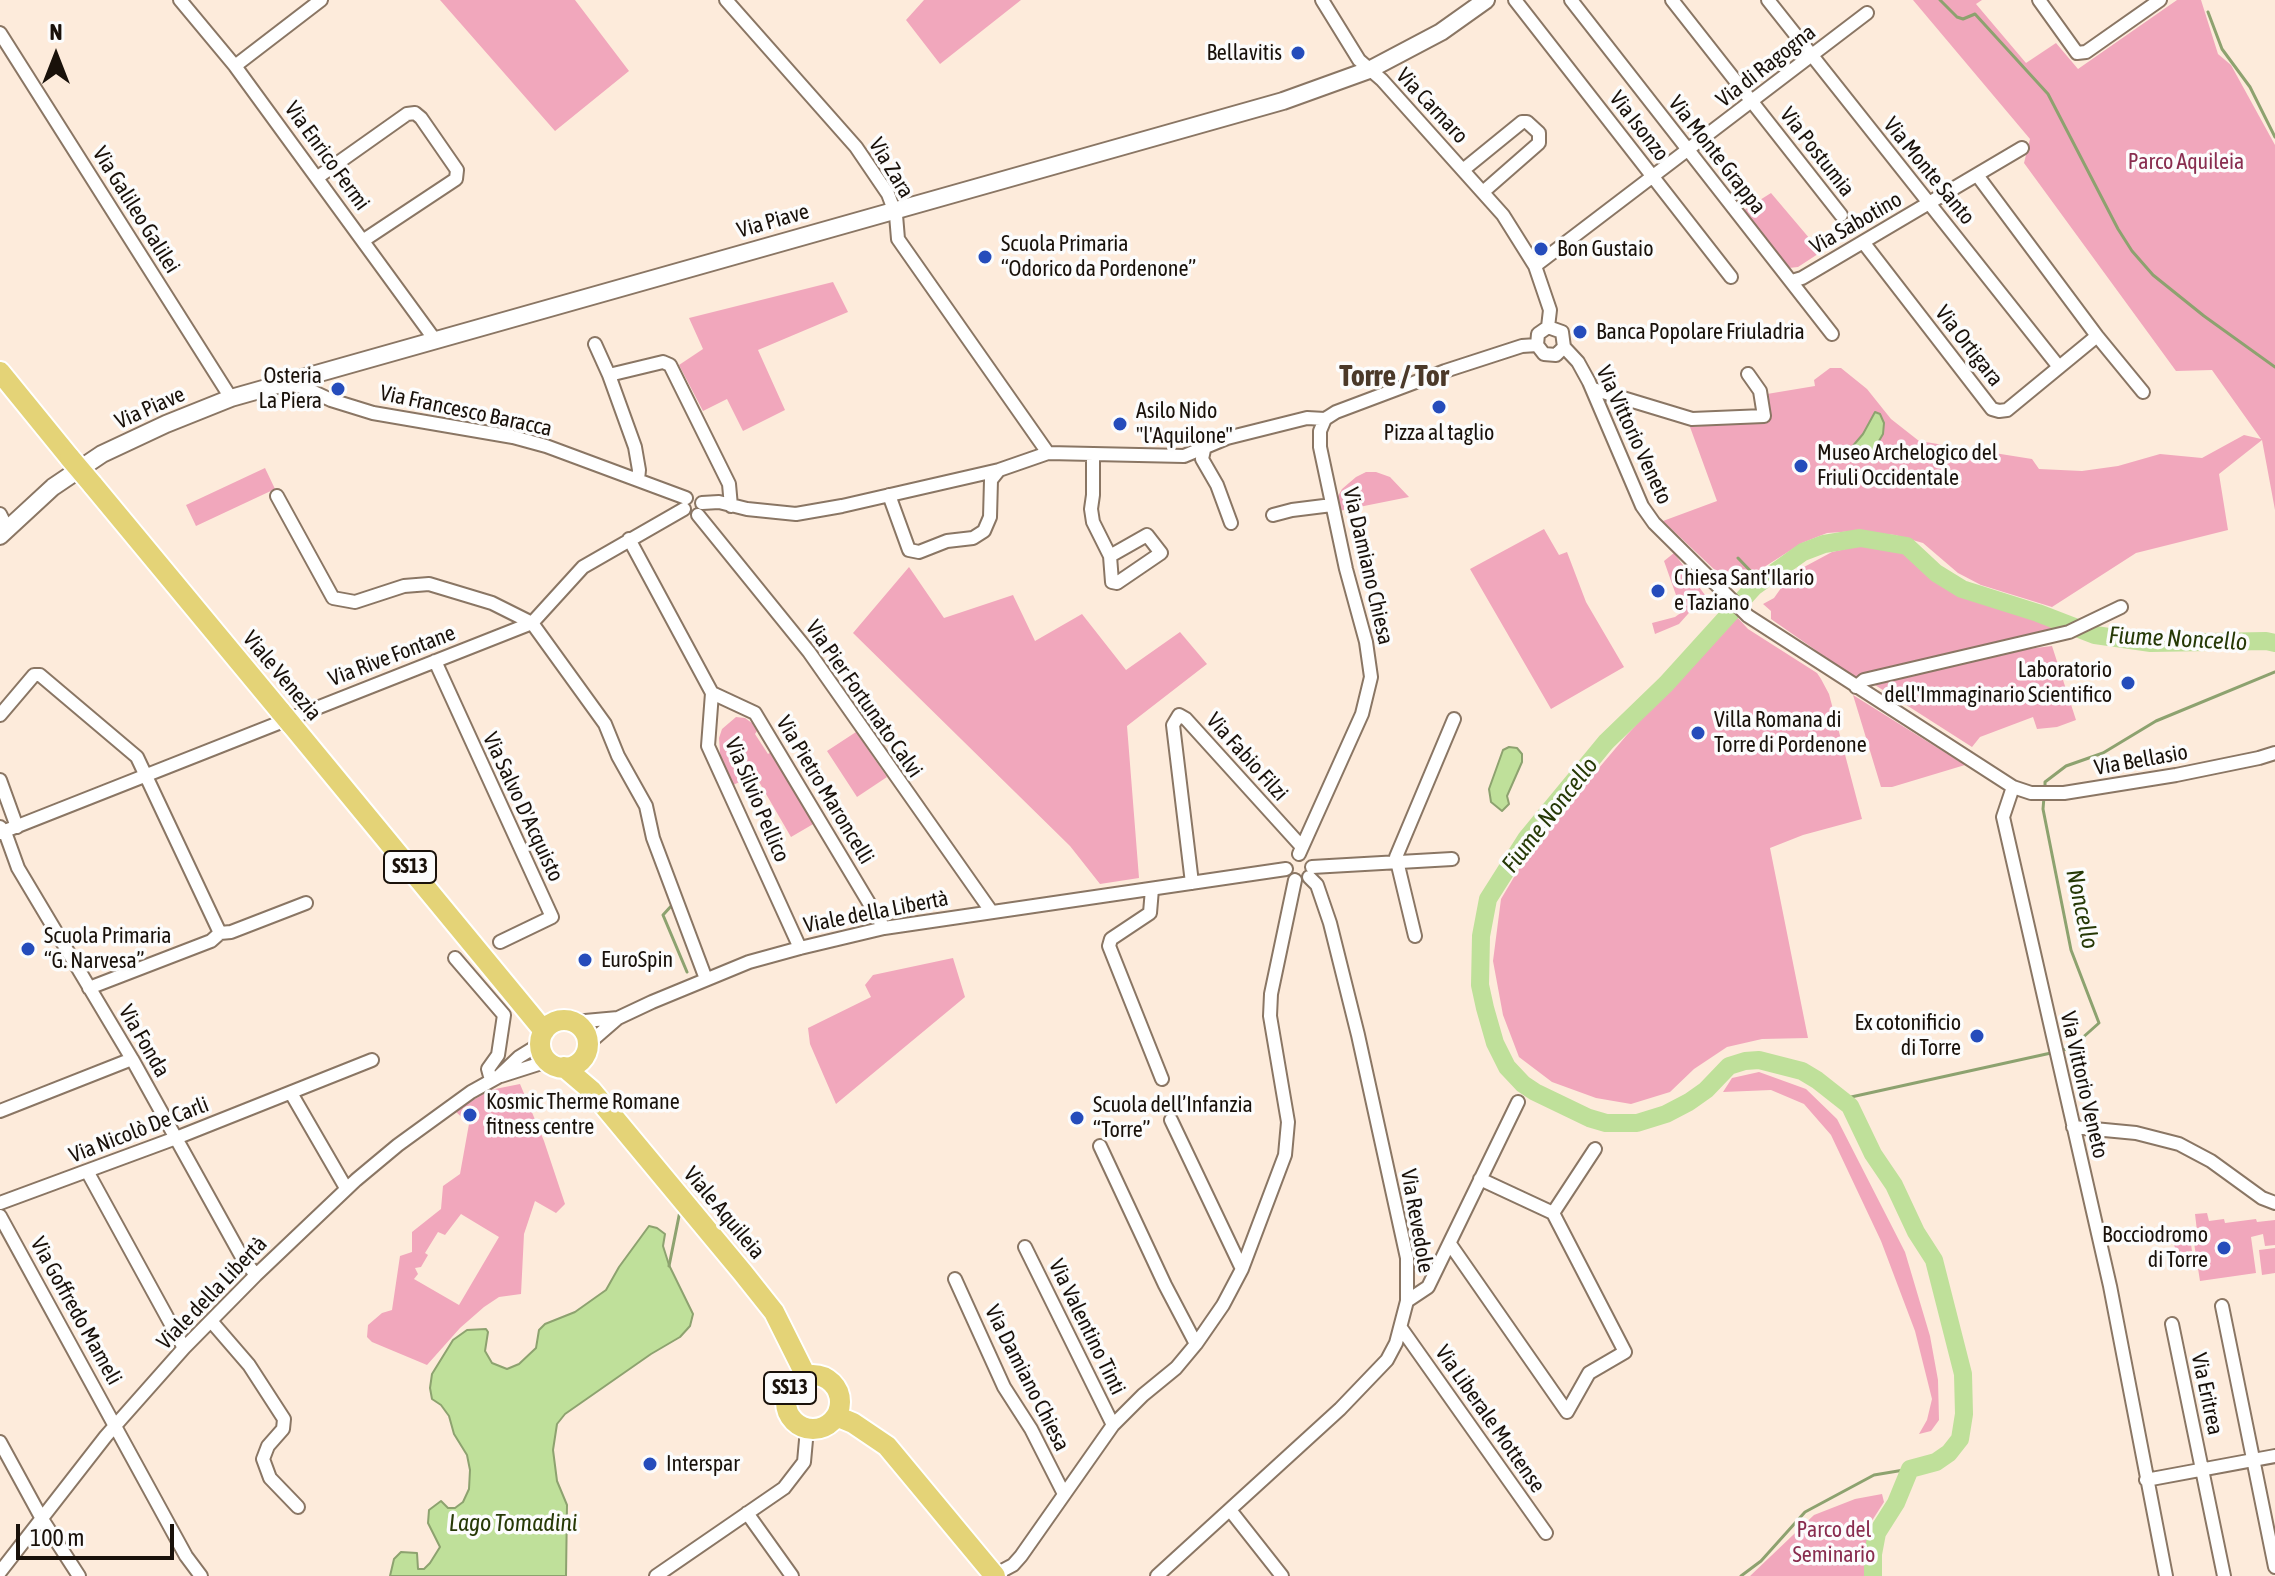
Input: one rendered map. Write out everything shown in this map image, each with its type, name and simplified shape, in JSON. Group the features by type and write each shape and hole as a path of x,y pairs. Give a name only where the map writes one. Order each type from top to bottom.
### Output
{"main road":[{"name":"Viale Venezia","path":"0,372 69,467 92,484 554,1041"},
{"name":"SS13","path":"554,1041 584,1031 591,1090"},
{"path":"554,1041 579,1062 587,1049"},
{"name":"Viale Aquileia","path":"554,1041 774,1312 806,1376"},
{"name":"SS13","path":"806,1376 821,1376 836,1388 840,1400 836,1416 821,1428 807,1429 792,1419 786,1408 786,1399 793,1383 806,1376"},
{"name":"SS13","path":"836,1416 853,1423 887,1446 994,1576"}],"street":[{"path":"235,66 321,0"},
{"name":"Via Zara","path":"726,0 856,147 888,194 895,210 898,239 1048,453"},
{"name":"Via Carnaro","path":"1322,0 1359,60 1382,80 1503,215 1535,266 1550,310 1548,327"},
{"name":"Via Piave","path":"2,526 69,467 231,398 1283,101 1369,70 1441,32 1486,0"},
{"name":"Via Isonzo","path":"1515,0 1731,277"},
{"name":"Via Monte Grappa","path":"1571,0 1832,334"},
{"name":"Via Postumia","path":"1672,0 1841,215"},
{"name":"Via Monte Santo","path":"1768,0 2059,367"},
{"path":"2039,0 2077,53 2086,52 2160,0"},
{"name":"Via Enrico Fermi","path":"183,1 318,177 435,340"},
{"name":"Via di Ragogna","path":"1535,266 1867,13"},
{"name":"Via Galileo Galilei","path":"2,38 231,398"},
{"path":"318,177 407,114 415,113 421,118 457,170 456,179 364,240"},
{"name":"Via Carnaro","path":"1463,170 1522,122 1527,122 1539,133 1539,143 1483,192"},
{"name":"Via Sabotino","path":"1792,281 1802,278 2022,148"},
{"path":"1977,175 2097,336 2143,392"},
{"name":"Via Ortigara","path":"1863,242 1992,409 2007,410 2097,336"},
{"path":"1548,327 1538,334 1540,351 1550,356 1556,355 1564,347"},
{"name":"Via Vittorio Veneto","path":"1548,327 1562,332 1564,347 1578,362 1593,389 1642,506 1654,523 1748,616 2013,787 2003,817 2110,1286 2166,1576"},
{"path":"595,344 635,447 638,480"},
{"path":"700,509 719,502 796,514 999,470 1048,453 1174,457 1204,450 1227,438 1307,418 1325,419 1436,374 1522,346 1537,345"},
{"path":"609,375 663,362 670,365 729,484 731,506"},
{"path":"1593,389 1692,419 1764,416 1760,391 1748,374"},
{"name":"Via Francesco Baracca","path":"281,384 305,388 331,400 406,420 513,437 638,480 685,504 688,514 700,509"},
{"name":"Via Damiano Chiesa","path":"1301,851 1362,714 1371,677 1366,642 1346,569 1319,439 1325,419"},
{"path":"1204,450 1202,459 1217,485 1231,523"},
{"path":"1093,456 1091,509 1093,522 1110,556 1112,582 1117,583 1161,553 1147,535 1110,556"},
{"path":"889,495 909,550 919,552 947,541 973,538 984,531 990,517 991,480 999,470"},
{"path":"277,496 333,598 355,602 404,586 429,584 458,590 532,623 605,724 618,756 646,806 653,838 706,979"},
{"name":"Via Rive Fontane","path":"6,830 532,623 583,567 685,504"},
{"path":"1273,515 1332,505"},
{"name":"Via Pier Fortunato Calvi","path":"700,509 809,652 991,911"},
{"path":"629,539 712,693"},
{"path":"1856,687 1864,680 2069,632 2121,607"},
{"name":"Via Salvo D'Acquisto","path":"435,661 552,917 500,942"},
{"path":"0,715 34,675 40,675 137,757 220,933"},
{"name":"Via Pietro Maroncelli","path":"712,693 755,713 884,928"},
{"name":"Via Silvio Pellico","path":"712,693 708,746 800,948"},
{"name":"Via Fabio Filzi","path":"1192,883 1173,725 1179,715 1186,719 1301,851"},
{"path":"1415,936 1397,851 1454,719"},
{"name":"Via Bellasio","path":"2013,787 2031,793 2057,794 2190,772 2275,753"},
{"name":"Via Fonda","path":"0,780 6,830 18,868 132,1059 243,1259 256,1275"},
{"path":"1310,872 1308,858 1301,851 1290,858 1286,869 1295,880 1310,872 1452,859"},
{"name":"Viale della Libertà","path":"0,1572 117,1425 184,1348 346,1188 398,1145 554,1041 618,1018 749,962 884,928 1286,869"},
{"name":"Via Revedole","path":"1157,1576 1340,1409 1387,1360 1396,1343 1407,1301 1407,1258 1358,1035 1330,923 1310,872"},
{"name":"Via Damiano Chiesa","path":"994,1576 1013,1565 1113,1425 1176,1368 1196,1344 1223,1305 1242,1269 1285,1155 1288,1122 1270,1016 1271,994 1295,880"},
{"path":"1152,889 1150,913 1111,939 1109,946 1162,1079"},
{"path":"89,988 211,941 220,933 231,932 306,903"},
{"path":"455,958 504,1015 498,1055 488,1069 494,1079"},
{"name":"Viale della Libertà","path":"587,1049 618,1018"},
{"path":"0,1111 132,1059"},
{"name":"Via Nicolò De Carli","path":"0,1203 176,1138 372,1060"},
{"path":"291,1093 346,1188"},
{"path":"1407,1301 1428,1287 1518,1102"},
{"path":"1171,1120 1242,1269"},
{"path":"2073,1127 2136,1133 2179,1144 2211,1161 2262,1198 2275,1203"},
{"path":"1100,1146 1196,1344"},
{"path":"1553,1213 1595,1149"},
{"path":"87,1171 184,1348"},
{"path":"1450,1244 1567,1412 1589,1373 1625,1352 1553,1213 1480,1179"},
{"name":"Via Goffredo Mameli","path":"0,1216 186,1556 201,1576"},
{"name":"Via Valentino Tinti","path":"1025,1247 1113,1425"},
{"name":"Via Damiano Chiesa","path":"955,1279 1004,1387 1031,1429 1064,1494"},
{"path":"2222,1306 2275,1567"},
{"path":"211,1321 249,1365 284,1419 283,1429 268,1446 263,1459 270,1478 298,1507"},
{"name":"Via Eritrea","path":"2172,1324 2224,1576"},
{"name":"Via Liberale Mottense","path":"1401,1328 1546,1533"},
{"path":"658,1575 784,1488 804,1462 807,1429"},
{"path":"0,1442 42,1519 79,1576"},
{"name":"Via Eritrea","path":"2146,1480 2275,1456"},
{"path":"1230,1510 1282,1576"},
{"path":"747,1513 792,1576"}],"green space":[{"path":"440,0 575,0 629,71 555,131"},
{"path":"924,0 1021,0 940,64 906,20"},
{"name":"Parco Aquileia","path":"1913,0 1982,0 1976,4 2026,63 2056,43 2078,69 2177,0 2201,0 2218,54 2231,65 2275,145 2275,510 2262,440 2219,474 2228,530 2136,553 2052,607 1981,585 1958,573 1923,543 1895,535 1856,531 1827,533 1802,543 1739,583 1732,572 1718,573 1663,521 1717,501 1690,427 1768,421 1767,394 1815,386 1814,380 1830,368 1841,368 1867,389 1891,419 1919,441 2032,459 2039,469 2082,471 2118,466 2160,454 2202,458 2244,435 2261,439 2212,370 2176,371 2024,163 2030,139"},
{"path":"1771,193 1821,252 1798,267 1789,268 1783,263 1744,210"},
{"path":"833,282 848,312 758,350 785,410 743,431 727,399 703,411 679,365 703,349 689,318"},
{"path":"265,468 275,489 196,526 186,505"},
{"path":"1366,472 1390,477 1409,497 1339,511 1337,498 1342,489"},
{"path":"1544,529 1559,555 1567,552 1586,602 1624,667 1551,709 1470,569"},
{"path":"1859,546 1883,546 1903,551 1944,586 1964,596 2060,627 2034,637 1857,679 1771,619 1771,611 1763,604 1774,598 1791,574 1832,552"},
{"path":"1674,553 1705,595 1679,624 1655,634 1652,623 1682,612 1664,561"},
{"path":"909,567 944,618 1013,595 1035,641 1082,614 1126,670 1180,632 1207,664 1127,726 1139,878 1100,884 1070,846 853,633"},
{"path":"1736,616 1748,629 1817,673 1821,679 1829,694 1862,819 1803,835 1770,848 1808,1038 1762,1039 1727,1047 1694,1069 1670,1092 1631,1104 1596,1098 1552,1082 1519,1057 1503,1015 1493,961 1501,899 1532,847 1626,736"},
{"path":"2052,646 2076,720 2057,727 2037,729 2033,717 1980,737 1972,747 1875,685 2019,650"},
{"path":"1853,695 1965,765 1892,787 1881,787"},
{"path":"736,717 752,723 757,731 755,734 768,754 771,752 815,823 791,837 755,775 733,785 721,766 719,738 722,729"},
{"path":"856,732 887,777 857,797 827,751"},
{"path":"953,958 965,997 836,1104 810,1044 808,1028 871,997 865,985 873,975"},
{"path":"1759,1072 1806,1089 1837,1119 1905,1252 1930,1336 1938,1380 1939,1420 1931,1431 1919,1434 1927,1420 1932,1399 1915,1331 1881,1241 1831,1135 1804,1104 1771,1090 1723,1092 1732,1078"},
{"path":"520,1084 544,1141 565,1204 556,1213 535,1201 524,1234 521,1294 499,1297 484,1307 427,1365 372,1342 367,1337 368,1325 382,1313 392,1310 400,1256 412,1252 412,1232 441,1209 443,1186 460,1174 469,1124 455,1111 490,1090","holes":["461,1214 499,1237 459,1305 414,1279 418,1274 415,1268 421,1267 428,1255 425,1253 438,1232 445,1235"]},
{"name":"Bocciodromo di Torre","path":"2207,1213 2209,1221 2224,1219 2225,1223 2275,1220 2275,1245 2265,1246 2263,1234 2251,1237 2256,1273 2200,1281 2194,1243 2191,1244 2192,1251 2176,1253 2173,1239 2193,1236 2193,1232 2197,1231 2195,1214"},
{"path":"2275,1248 2275,1273 2262,1275 2259,1250"},
{"name":"Parco del Seminario","path":"1882,1494 1884,1502 1868,1527 1866,1576 1750,1576 1814,1515 1855,1499"}],"water":[{"path":"1875,412 1880,414 1884,423 1883,434 1872,453 1861,456 1852,452 1852,447"},
{"path":"1517,748 1522,754 1522,762 1507,796 1509,804 1502,811 1491,802 1489,789 1503,750"},
{"name":"Lago Tomadini","path":"649,1226 665,1234 663,1246 669,1265 693,1314 690,1326 680,1337 565,1414 557,1424 553,1450 557,1481 567,1505 566,1576 390,1576 394,1559 401,1552 417,1553 418,1569 424,1569 430,1563 440,1547 428,1523 429,1510 441,1501 448,1508 455,1508 463,1502 469,1489 467,1455 454,1434 449,1416 432,1399 430,1388 432,1374 453,1340 467,1330 486,1329 485,1351 492,1363 507,1369 519,1364 536,1348 539,1330 545,1324 575,1312 606,1290"}],"waterway":[{"path":"1940,0 1957,17 1963,19 1975,14 2048,94 2118,229 2153,275 2275,367"},
{"path":"2208,12 2222,49 2250,87 2275,137"},
{"name":"Fiume Noncello","path":"1873,1576 1877,1533 1896,1503 1910,1469 1936,1462 1949,1453 1960,1439 1964,1414 1963,1374 1934,1260 1916,1232 1894,1185 1873,1154 1850,1106 1802,1071 1759,1060 1729,1066 1706,1090 1689,1102 1666,1114 1637,1123 1606,1123 1589,1118 1535,1092 1507,1067 1495,1043 1485,1008 1480,985 1481,936 1488,899 1526,839 1606,742 1666,684 1754,587 1803,552 1824,544 1860,538 1907,546 1936,573 1962,589 2095,635 2151,643 2275,643"},
{"path":"1738,558 1761,582"},
{"name":"Noncello","path":"2045,790 2045,782 2066,766 2103,753 2156,721 2275,672"},
{"name":"Noncello","path":"2044,797 2043,809 2071,950 2099,1023 2071,1048 2059,1051"},
{"path":"673,904 663,915 687,972"},
{"name":"Noncello","path":"1842,1099 2051,1053"},
{"path":"669,1266 680,1211"},
{"path":"1741,1576 1761,1561 1805,1512 1874,1475 1910,1469"}],"place":[{"name":"Bellavitis","path":"1298,53"},
{"name":"Bon Gustaio","path":"1541,249"},
{"name":"Scuola Primaria “Odorico da Pordenone”","path":"985,257"},
{"name":"Banca Popolare Friuladria","path":"1580,332"},
{"name":"Osteria La Piera","path":"338,389"},
{"name":"Pizza al taglio","path":"1439,407"},
{"name":"Asilo Nido \"l'Aquilone\"","path":"1120,424"},
{"name":"Museo Archelogico del Friuli Occidentale","path":"1801,466"},
{"name":"Chiesa Sant'Ilario e Taziano","path":"1658,591"},
{"name":"Laboratorio dell'Immaginario Scientifico","path":"2128,683"},
{"name":"Villa Romana di Torre di Pordenone","path":"1698,733"},
{"name":"Scuola Primaria “G. Narvesa”","path":"28,949"},
{"name":"EuroSpin","path":"585,960"},
{"name":"Ex cotonificio di Torre","path":"1977,1036"},
{"name":"Kosmic Therme Romane fitness centre","path":"470,1115"},
{"name":"Scuola dell’Infanzia “Torre”","path":"1077,1118"},
{"name":"Bocciodromo di Torre","path":"2224,1248"},
{"name":"Interspar","path":"650,1464"}],"district":[{"name":"Torre / Tor","path":"1394,377"}]}
